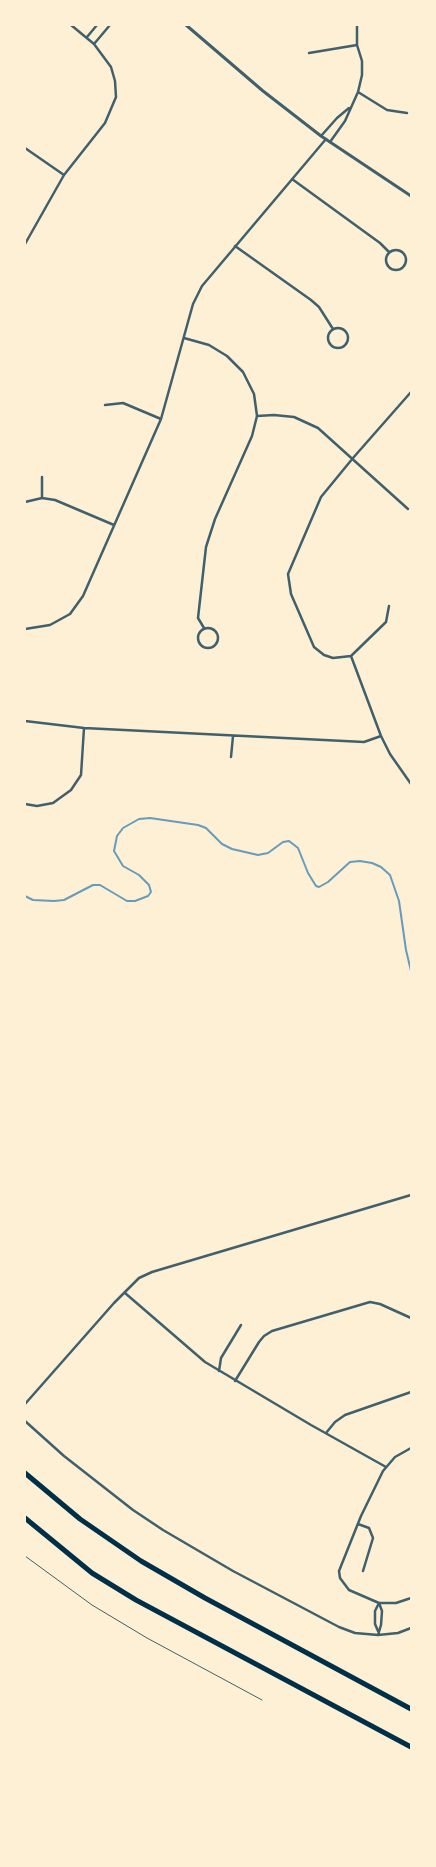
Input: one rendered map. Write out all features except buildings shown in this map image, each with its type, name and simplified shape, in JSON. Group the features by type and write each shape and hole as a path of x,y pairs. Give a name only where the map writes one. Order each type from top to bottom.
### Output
{"highway":[{"path":"25,1473 80,1519 140,1561 411,1709"},
{"path":"25,1518 92,1573 136,1600 411,1747"}],"street":[{"path":"25,244 64,175 105,123 116,97 115,81 111,67 94,44 72,25"},
{"path":"86,38 97,25"},
{"path":"94,44 110,25"},
{"path":"186,25 263,91 321,136 411,196"},
{"path":"330,142 345,121 358,92 362,75 357,25"},
{"path":"309,53 358,45"},
{"path":"358,92 387,110 407,114"},
{"path":"321,136 336,118 350,107"},
{"path":"25,629 50,625 70,614 83,596 161,419 193,304 202,286 326,139"},
{"path":"25,148 64,175"},
{"path":"292,179 390,252"},
{"path":"235,246 311,300 319,307 333,329"},
{"path":"400,250 405,254 407,261 403,267 398,270 388,267 386,261 390,252 400,250"},
{"path":"341,328 347,332 348,339 342,347 333,347 328,342 328,335 333,329 341,328"},
{"path":"184,338 209,345 227,356 243,372 254,394 257,416 252,436 215,519 206,547 198,618 204,628"},
{"path":"389,606 386,622 351,656 333,658 324,655 314,647 290,594 288,574 321,497 411,392"},
{"path":"106,405 123,403 161,419"},
{"path":"257,416 294,417 318,428 408,509"},
{"path":"42,478 42,498"},
{"path":"25,502 42,498 55,500 114,524"},
{"path":"204,628 212,628 217,632 219,639 213,648 203,647 199,642 199,633 204,628"},
{"path":"351,656 381,736 390,754 411,784"},
{"path":"25,721 84,728 364,742 381,736"},
{"path":"25,804 37,806 53,803 71,790 81,775 84,728"},
{"path":"231,757 233,736"},
{"path":"25,1404 139,1278 152,1272 411,1195"},
{"path":"125,1293 194,1354 386,1467"},
{"path":"236,1380 259,1342 264,1336 272,1332 370,1302 380,1304 411,1318"},
{"path":"219,1370 221,1358 241,1325"},
{"path":"326,1433 335,1422 345,1415 411,1392"},
{"path":"25,1421 98,1484 133,1510 187,1544 339,1627 355,1632 378,1635 398,1633 411,1628"},
{"path":"411,1448 395,1457 386,1467 358,1524 339,1571 340,1578 350,1590 379,1603 396,1602 411,1598"},
{"path":"358,1524 369,1528 373,1538 363,1571"},
{"path":"378,1635 375,1624 375,1611 379,1603"},
{"path":"378,1631 381,1625 382,1611 379,1603"}],"lane":[{"path":"25,1556 92,1605 155,1643 262,1700"}],"waterway":[{"path":"25,896 33,900 64,900 93,885 100,885 127,901 135,901 148,896 151,892 149,885 139,875 123,866 114,851 117,836 123,828 139,819 150,818 198,825 206,828 222,844 232,849 258,855 268,853 283,842 289,841 298,848 308,873 316,886 319,887 328,882 350,862 372,863 381,867 390,875 399,901 411,971"}]}
